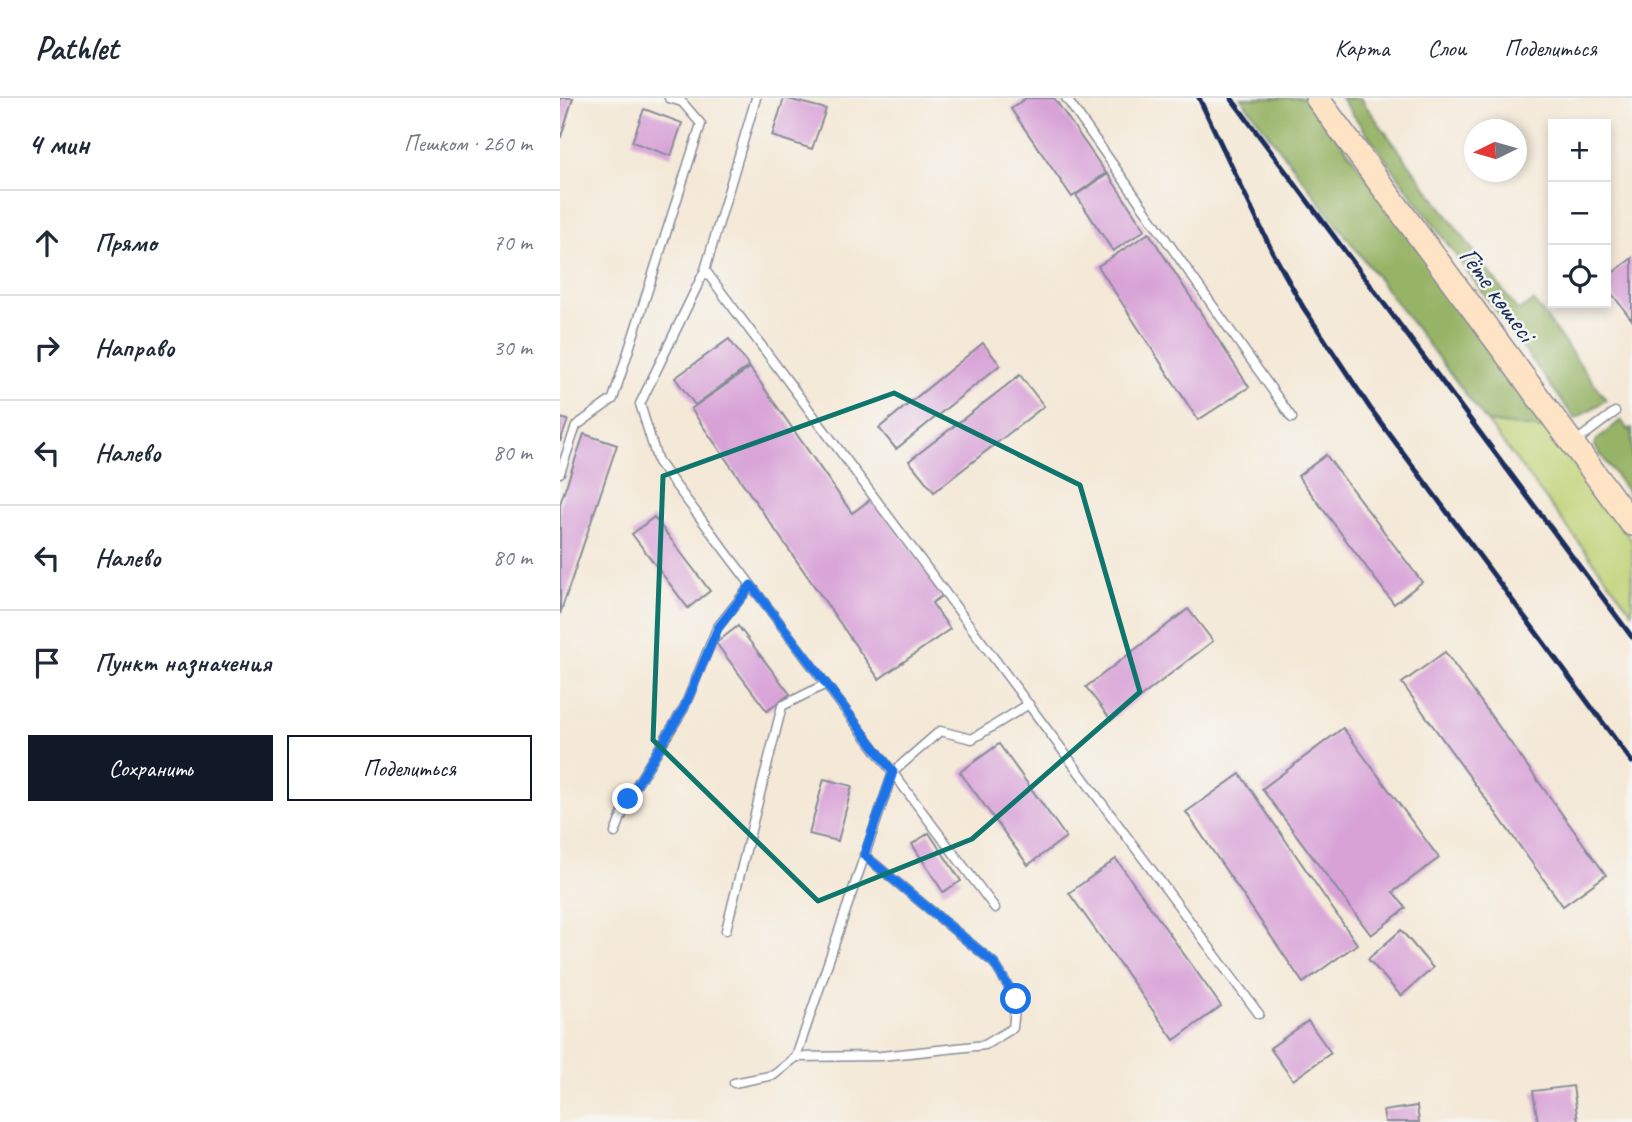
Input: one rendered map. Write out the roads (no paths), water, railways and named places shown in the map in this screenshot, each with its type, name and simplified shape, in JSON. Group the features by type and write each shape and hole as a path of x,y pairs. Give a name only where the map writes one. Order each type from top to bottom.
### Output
{"main road":[{"name":"Гёте көшесі","path":"1317,98 1632,524"}],"lane":[{"path":"560,472 576,426 612,399 701,124 682,102 669,98"},
{"path":"757,98 705,270 640,404 658,462 995,908"},
{"path":"1066,98 1293,418"},
{"path":"705,270 1259,1014"},
{"path":"1572,444 1615,412"},
{"path":"615,833 628,799 684,708 718,628 751,585"},
{"path":"726,930 782,706 826,684"},
{"path":"734,1083 774,1075 796,1057 893,772 940,731 972,739 1029,704"},
{"path":"796,1057 881,1056 985,1045 1013,1028 1016,999 994,963 864,855"}],"railway":[{"path":"1199,98 1272,251 1303,307 1370,408 1632,762"},
{"path":"1231,98 1632,637"}]}
